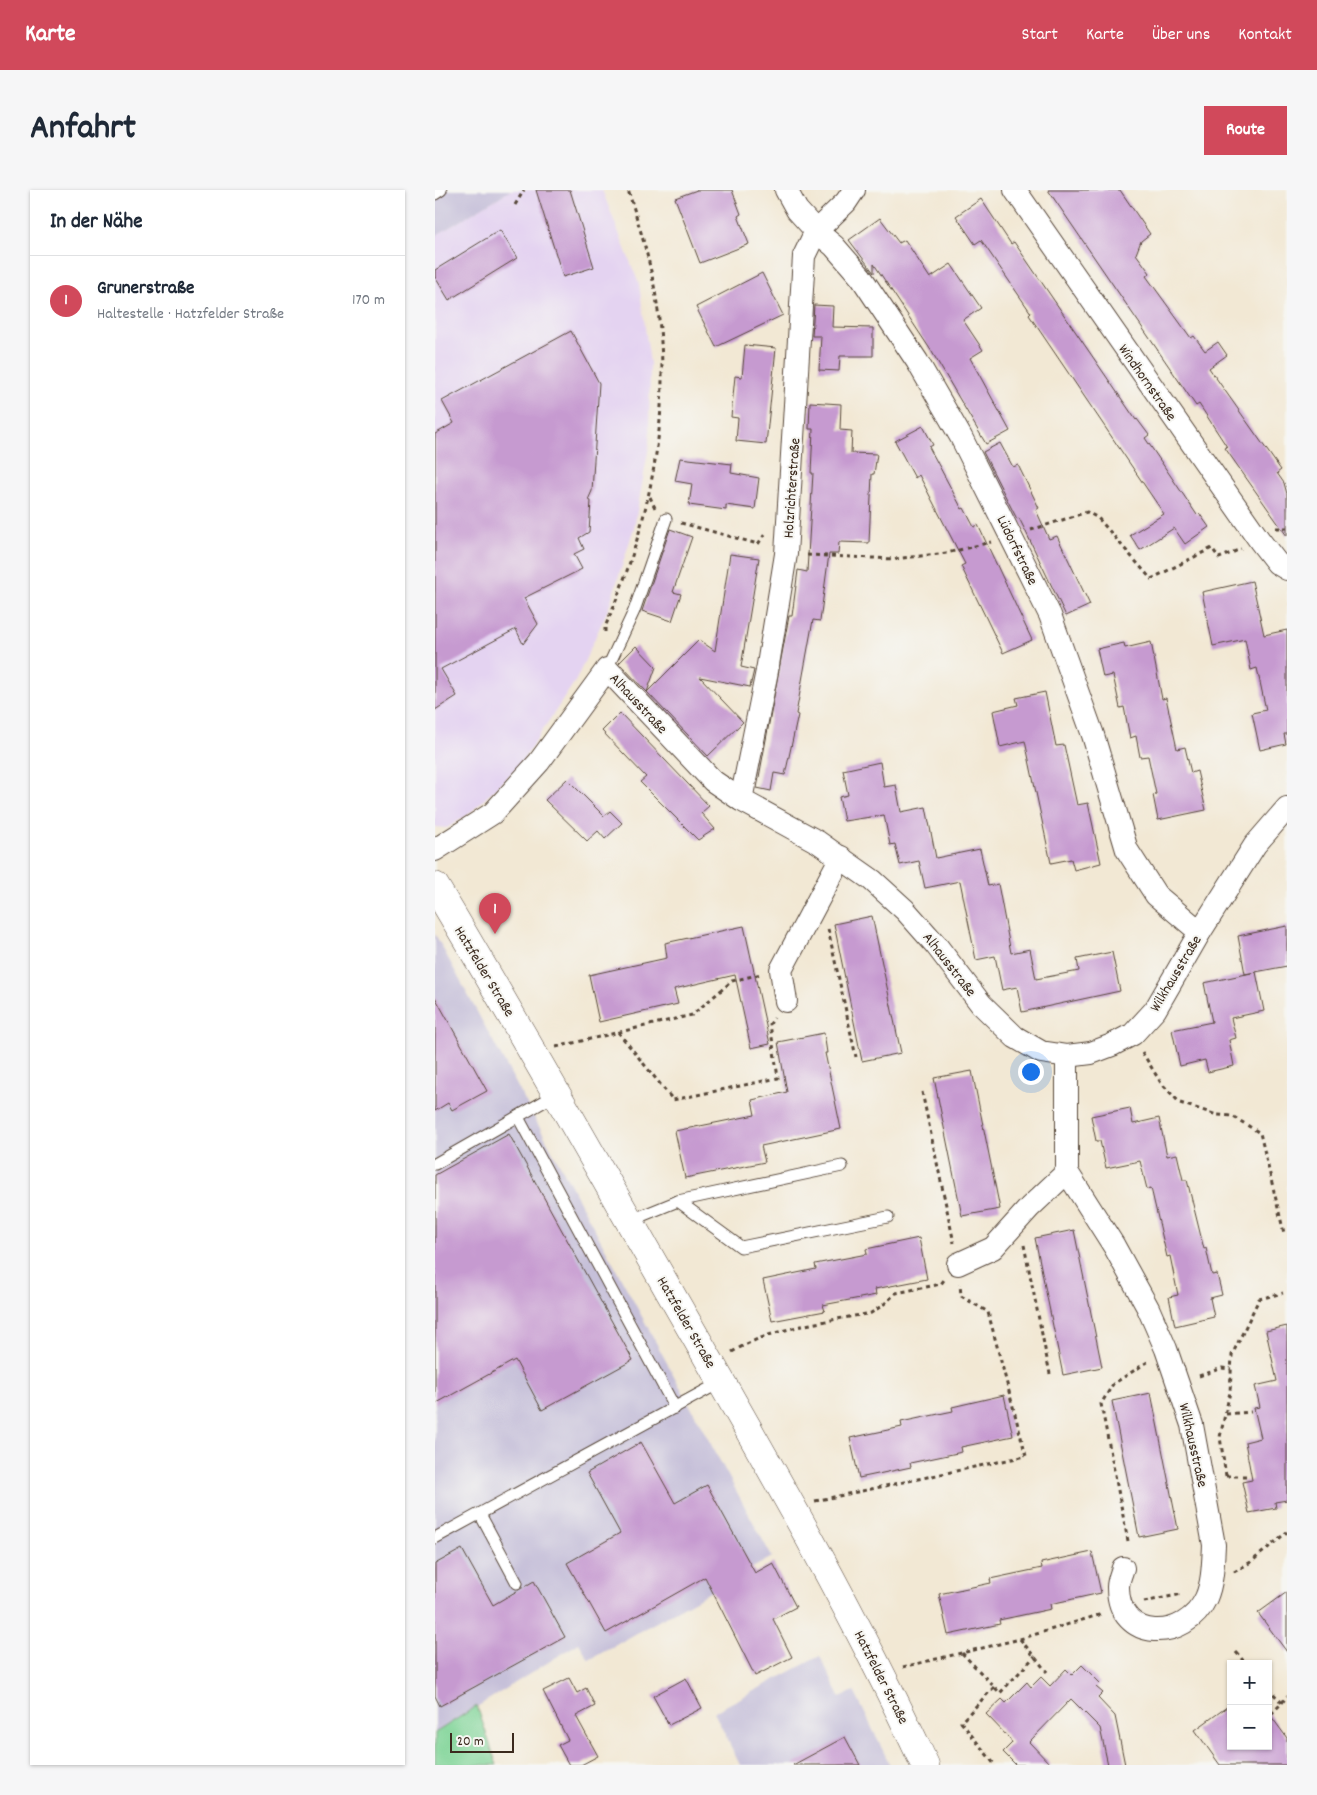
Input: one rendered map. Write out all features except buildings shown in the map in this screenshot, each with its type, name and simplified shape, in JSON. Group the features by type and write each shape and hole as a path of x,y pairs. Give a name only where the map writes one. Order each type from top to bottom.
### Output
{"main road":[{"name":"Hatzfelder Straße","path":"435,886 557,1094 792,1506 883,1674 925,1765"}],"street":[{"name":"Lüdorfstraße","path":"786,190 797,210 816,231 834,246 861,277 917,361 961,437 1050,615 1093,735 1127,850 1156,895 1199,932"},
{"name":"Holzrichterstraße","path":"741,800 767,671 786,554 804,256 816,231 846,202 853,190"},
{"name":"Windhornstraße","path":"1015,190 1260,541 1277,563 1287,569"},
{"name":"Alhausstraße","path":"607,669 713,781 741,800 818,842 841,857 905,910 936,945 981,1004 1015,1038 1041,1052 1067,1056"},
{"path":"435,850 493,813 539,762 607,669"},
{"name":"Wilkhausstraße","path":"1067,1056 1098,1050 1133,1034 1155,1010 1199,932 1255,845 1287,808"},
{"path":"785,1001 781,970 841,857"},
{"path":"957,1264 993,1248 1030,1207 1067,1172 1067,1056"},
{"name":"Wilkhausstraße","path":"1067,1172 1114,1246 1148,1308 1179,1383 1192,1425 1212,1536 1213,1564 1205,1598 1195,1614 1180,1626 1162,1631 1147,1630 1135,1625 1127,1617 1113,1610"},
{"path":"1113,1610 1123,1568"}],"lane":[{"path":"435,194 441,190"},
{"path":"607,669 634,611 666,519"},
{"path":"435,1164 557,1094"},
{"path":"518,1116 675,1408"},
{"path":"629,1221 678,1201 841,1166"},
{"path":"678,1201 741,1247 888,1217"},
{"path":"435,1538 675,1408 716,1373"},
{"path":"481,1514 517,1583"}],"path":[{"path":"515,205 524,190"},
{"path":"605,627 623,586 650,496 660,415 661,349 656,298 645,245 628,190"},
{"path":"666,519 758,544"},
{"path":"1194,558 1212,548 1219,558 1260,541"},
{"path":"828,928 856,1057"},
{"path":"533,1053 691,1015 732,980 781,970"},
{"path":"617,1032 673,1100 778,1078 770,1024 785,1001"},
{"path":"1133,1034 1157,1077 1180,1103 1217,1116 1232,1116 1260,1133 1284,1233"},
{"path":"792,1506 858,1490 1027,1456 988,1312 961,1296 957,1264 922,1092"},
{"path":"1030,1207 1023,1241 1050,1374"},
{"path":"716,1373 757,1339 779,1331 871,1313 883,1306 896,1293 941,1284 957,1264"},
{"path":"1226,1476 1220,1437 1226,1414 1232,1355 1259,1300 1283,1294"},
{"path":"1128,1541 1101,1404 1113,1384 1138,1367"},
{"path":"1179,1383 1222,1368 1231,1369"},
{"path":"1226,1414 1251,1412"},
{"path":"1239,1570 1287,1532"},
{"path":"883,1674 910,1665 1020,1638 1113,1610 1189,1592 1210,1581"},
{"path":"1020,1638 1047,1672"},
{"path":"1236,1652 1243,1660"},
{"path":"962,1653 1000,1694 1035,1656"},
{"path":"994,1687 961,1722 995,1765"},
{"path":"1272,1692 1282,1703"},
{"path":"1272,1714 1287,1696"}],"shaded area":[{"path":"435,190 511,190 435,236"},
{"path":"511,190 602,190 639,284 650,363 649,446 634,528 609,607 576,680 518,767 469,814 447,828 435,827 435,236"},
{"path":"435,934 772,1557 589,1660 579,1643 435,1733"},
{"path":"820,1656 840,1697 854,1691 890,1765 740,1765 714,1712"}],"green space":[{"path":"477,1706 497,1765 435,1765 435,1733"}],"place":[{"name":"Grunerstraße","path":"495,934"}]}
